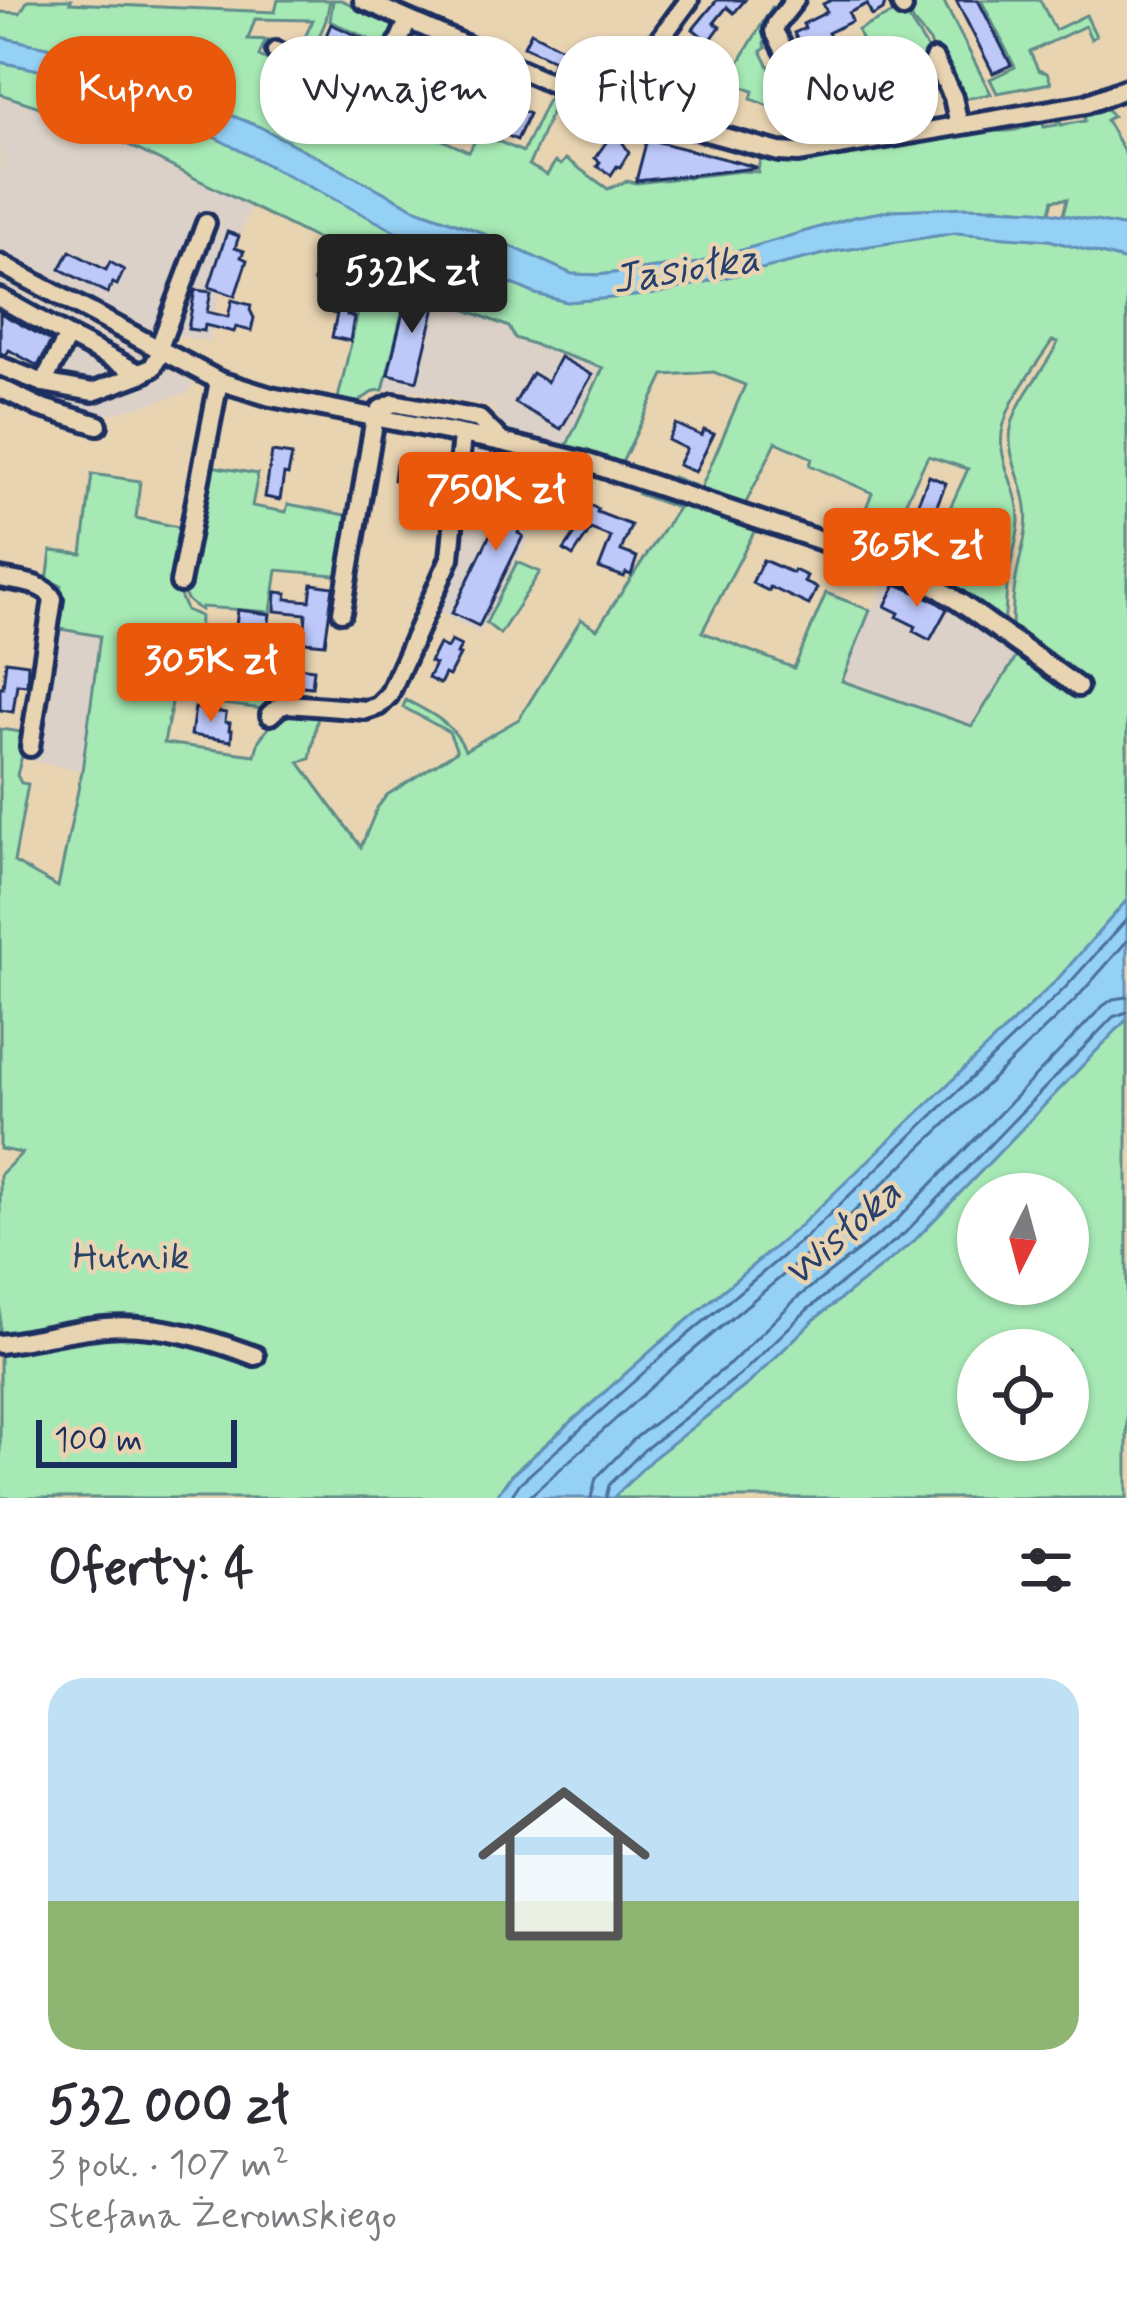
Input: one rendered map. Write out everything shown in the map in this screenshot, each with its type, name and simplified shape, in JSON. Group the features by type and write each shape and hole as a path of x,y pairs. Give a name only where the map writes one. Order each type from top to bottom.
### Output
{"street":[{"path":"662,36 689,0"},
{"path":"777,36 776,24 796,0"},
{"path":"366,1 443,36"},
{"path":"401,36 408,21"},
{"path":"938,67 953,97 959,124"},
{"path":"739,141 792,154 1086,104 1127,88"},
{"path":"0,366 43,383 97,392 152,368 206,223"},
{"path":"0,264 219,381 272,397 502,442 610,470 906,574 965,605 1078,687"},
{"path":"0,298 144,373"},
{"path":"43,383 68,336"},
{"path":"180,583 219,381"},
{"path":"0,388 39,407 98,425"},
{"path":"343,611 375,417 394,403 479,419 502,442"},
{"path":"270,715 288,704 366,710 389,695 450,558 462,435"},
{"path":"0,578 47,589 53,599 30,747"},
{"path":"0,1344 105,1327 147,1328 194,1335 255,1356"}],"shaded area":[{"path":"0,94 36,106 36,144 126,144 251,206 220,291 210,342 178,336 173,342 0,252"},
{"path":"0,280 193,383 189,393 98,418 59,410 0,383"},
{"path":"408,291 509,327 515,338 603,368 565,449 506,436 492,407 414,390 383,390"},
{"path":"474,449 557,466 529,537 479,634 439,612 461,551"},
{"path":"886,577 942,597 993,633 1005,649 1019,653 972,726 841,681"},
{"path":"55,628 100,635 82,771 32,761"}],"green space":[{"path":"28,0 275,12 278,0 330,0 319,36 306,36 313,20 255,19 248,39 260,40 260,127 236,117 236,36 36,36 36,45 0,37 0,12 20,13"},
{"path":"333,0 341,0 399,26 396,36 363,36 330,21"},
{"path":"780,0 792,0 774,36 763,36 763,104 751,99 753,91 739,86 739,62 772,7"},
{"path":"904,0 943,0 991,94 958,100 938,59 938,36 925,36"},
{"path":"981,0 1040,0 1055,30 1086,15 1096,36 1091,39 1085,26 1030,52 1051,83 997,93 990,79 1015,67"},
{"path":"902,9 919,36 860,36 858,30"},
{"path":"0,62 36,69 36,106 0,94"},
{"path":"550,95 555,104 529,165 547,175 555,162 561,165 566,159 608,189 627,181 758,172 760,158 792,162 904,144 938,144 938,139 1012,131 1042,120 1044,127 1057,125 1058,114 1061,125 1085,121 1084,110 1100,107 1113,116 1106,120 1127,157 1127,227 1063,215 1067,199 1053,200 1050,212 995,207 894,210 854,217 698,263 598,275 572,274 416,209 292,144 452,144 469,152 473,144 504,144 523,152 531,144"},
{"name":"Hutnik","path":"126,144 228,144 425,246 536,294 567,302 654,294 837,251 955,233 1049,240 1127,261 1127,900 1057,980 800,1226 511,1475 495,1498 0,1498 0,1175 22,1153 0,1149 0,729 28,733 17,775 21,783 28,784 14,862 58,887 82,771 100,636 55,628 61,585 47,582 51,551 82,554 92,474 140,481 136,518 187,529 177,588 186,610 200,616 199,641 274,647 263,709 173,698 164,743 255,755 259,740 280,712 319,710 310,759 299,762 361,847 387,795 457,751 449,732 403,707 406,700 448,726 465,750 519,719 581,619 597,629 678,508 638,494 645,488 758,527 702,632 794,668 826,593 870,610 842,681 972,726 1019,653 1055,682 1079,694 1076,681 1012,630 1027,516 1010,435 1021,402 1058,342 1052,341 1018,392 1002,435 1019,522 1004,624 942,582 920,573 968,469 928,456 879,556 830,537 831,533 853,540 872,493 810,465 812,458 776,442 743,509 671,484 673,477 701,488 745,385 714,372 664,375 620,467 565,449 603,368 515,338 509,327 408,291 383,390 354,405 337,403 369,265"},
{"path":"205,465 258,474 252,506 286,512 288,504 356,517 346,576 277,570 271,612 201,610 192,604 183,581"},
{"path":"517,562 540,572 500,634 486,623"},
{"path":"1127,1019 1127,1498 613,1498 652,1459 749,1383 815,1319 913,1242 957,1196 957,1305 1089,1305 1089,1173 979,1173"}],"water":[{"path":"0,37 36,45 36,69 0,62"},
{"name":"Jasiołka","path":"236,117 260,127 260,144 292,144 416,209 572,274 698,263 854,217 894,210 1037,210 1127,227 1127,261 1049,240 955,233 837,251 654,294 567,302 536,294 424,246 228,144 236,144"},
{"name":"Wisłoka","path":"1127,900 1127,1019 979,1173 957,1173 957,1196 913,1242 815,1319 749,1383 652,1459 613,1498 495,1498 511,1476 659,1344 800,1226 1057,980"}],"building":[{"path":"717,0 745,0 734,13 727,7 714,23 720,27 713,36 702,36 693,29"},
{"path":"886,0 883,10 872,16 867,4 849,13 852,21 830,36 796,36 805,28 803,24 827,12 823,4"},
{"path":"956,0 978,0 1011,65 993,73"},
{"path":"331,24 357,36 326,36"},
{"path":"531,32 555,44 555,67 554,60 531,49"},
{"path":"605,144 624,144 629,152 611,175 597,166 600,162 595,158"},
{"path":"646,144 666,144 756,167 756,168 636,181"},
{"path":"227,232 239,236 235,248 244,251 241,257 247,260 235,296 209,287"},
{"path":"70,251 106,270 110,262 124,270 117,285 113,283 107,293 60,269"},
{"path":"319,261 358,270 347,315 354,317 350,341 332,337 335,298 318,294 321,282 314,281"},
{"path":"195,290 211,292 207,312 228,317 232,300 251,305 251,331 205,325 204,331 188,329"},
{"path":"408,291 437,298 417,381 388,374"},
{"path":"0,313 51,341 38,366 9,350 6,355 0,353"},
{"path":"560,357 592,375 561,429 515,403 532,373 547,382"},
{"path":"676,424 702,436 704,430 714,434 695,472 678,465 686,449 668,440"},
{"path":"272,452 292,455 280,500 265,497"},
{"path":"417,463 435,467 432,490 394,480 396,464 417,467"},
{"path":"929,476 946,483 922,542 905,535"},
{"path":"506,483 538,493 518,533 523,536 479,626 452,613 499,516"},
{"path":"580,501 631,525 621,551 637,557 631,575 599,568 611,537 591,529 573,556 564,550 581,525 572,521"},
{"path":"763,560 807,576 804,582 817,588 809,605 752,583"},
{"path":"312,584 333,587 325,644 304,642 306,614 275,611 276,592 287,593 286,599 310,601"},
{"path":"896,584 947,609 930,640 885,606"},
{"path":"238,610 270,614 267,637 235,633"},
{"path":"451,641 461,646 460,655 440,684 428,678 435,664 430,662 439,644 447,648"},
{"path":"6,661 28,664 27,685 17,684 13,712 0,710"},
{"path":"281,665 314,669 312,687 293,685 292,692 278,694"},
{"path":"195,708 226,713 231,741 191,735"}]}
